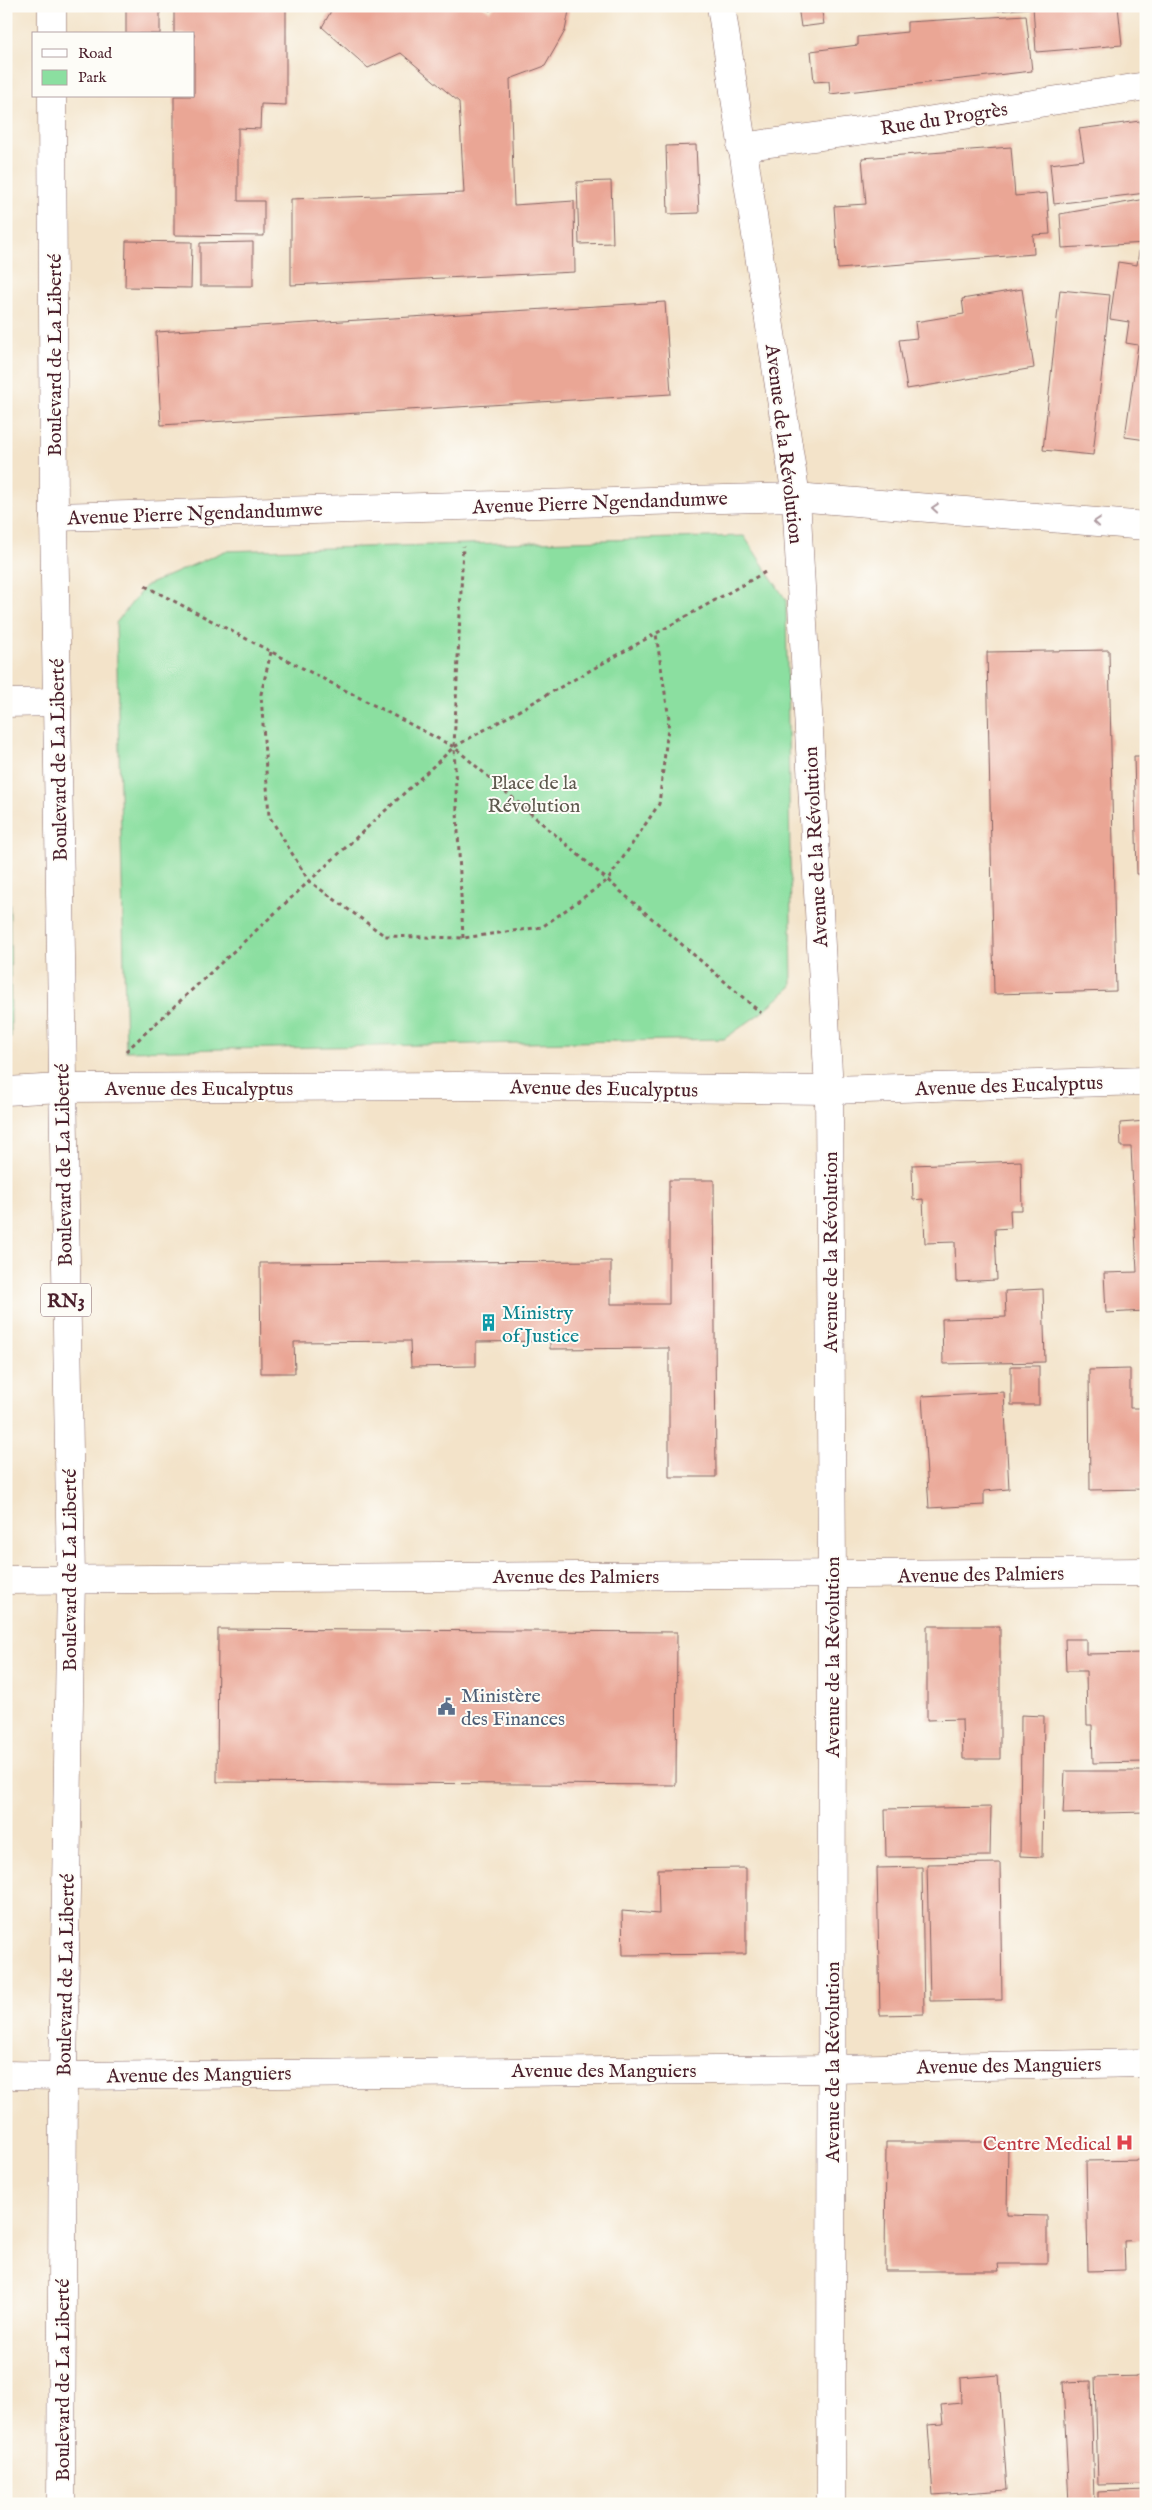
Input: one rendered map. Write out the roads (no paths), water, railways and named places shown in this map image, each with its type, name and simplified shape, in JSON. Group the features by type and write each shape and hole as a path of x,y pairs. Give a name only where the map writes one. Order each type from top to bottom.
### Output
{"main road":[{"path":"52,6 52,32"},
{"name":"Avenue de la Révolution","path":"721,6 796,496 829,1090 832,1575 831,2504"},
{"name":"Rue du Progrès","path":"742,147 895,126 1146,86"},
{"name":"Boulevard de La Liberté","path":"52,98 54,517 71,1578 63,2076 61,2504"},
{"name":"Avenue Pierre Ngendandumwe","path":"54,517 796,496 1146,526"},
{"path":"6,703 58,702"},
{"name":"Avenue des Eucalyptus","path":"6,1091 62,1088 458,1086 829,1090 1146,1081"},
{"name":"Avenue des Palmiers","path":"6,1580 71,1578 1146,1572"},
{"name":"Avenue des Manguiers","path":"6,2075 832,2069 1146,2063"}],"place":[{"name":"Ministry of Justice","path":"488,1323"},
{"name":"Ministère des Finances","path":"447,1707"},
{"name":"Centre Medical","path":"1125,2143"}],"park label":[{"name":"Place de la Révolution","path":"534,794"}]}
